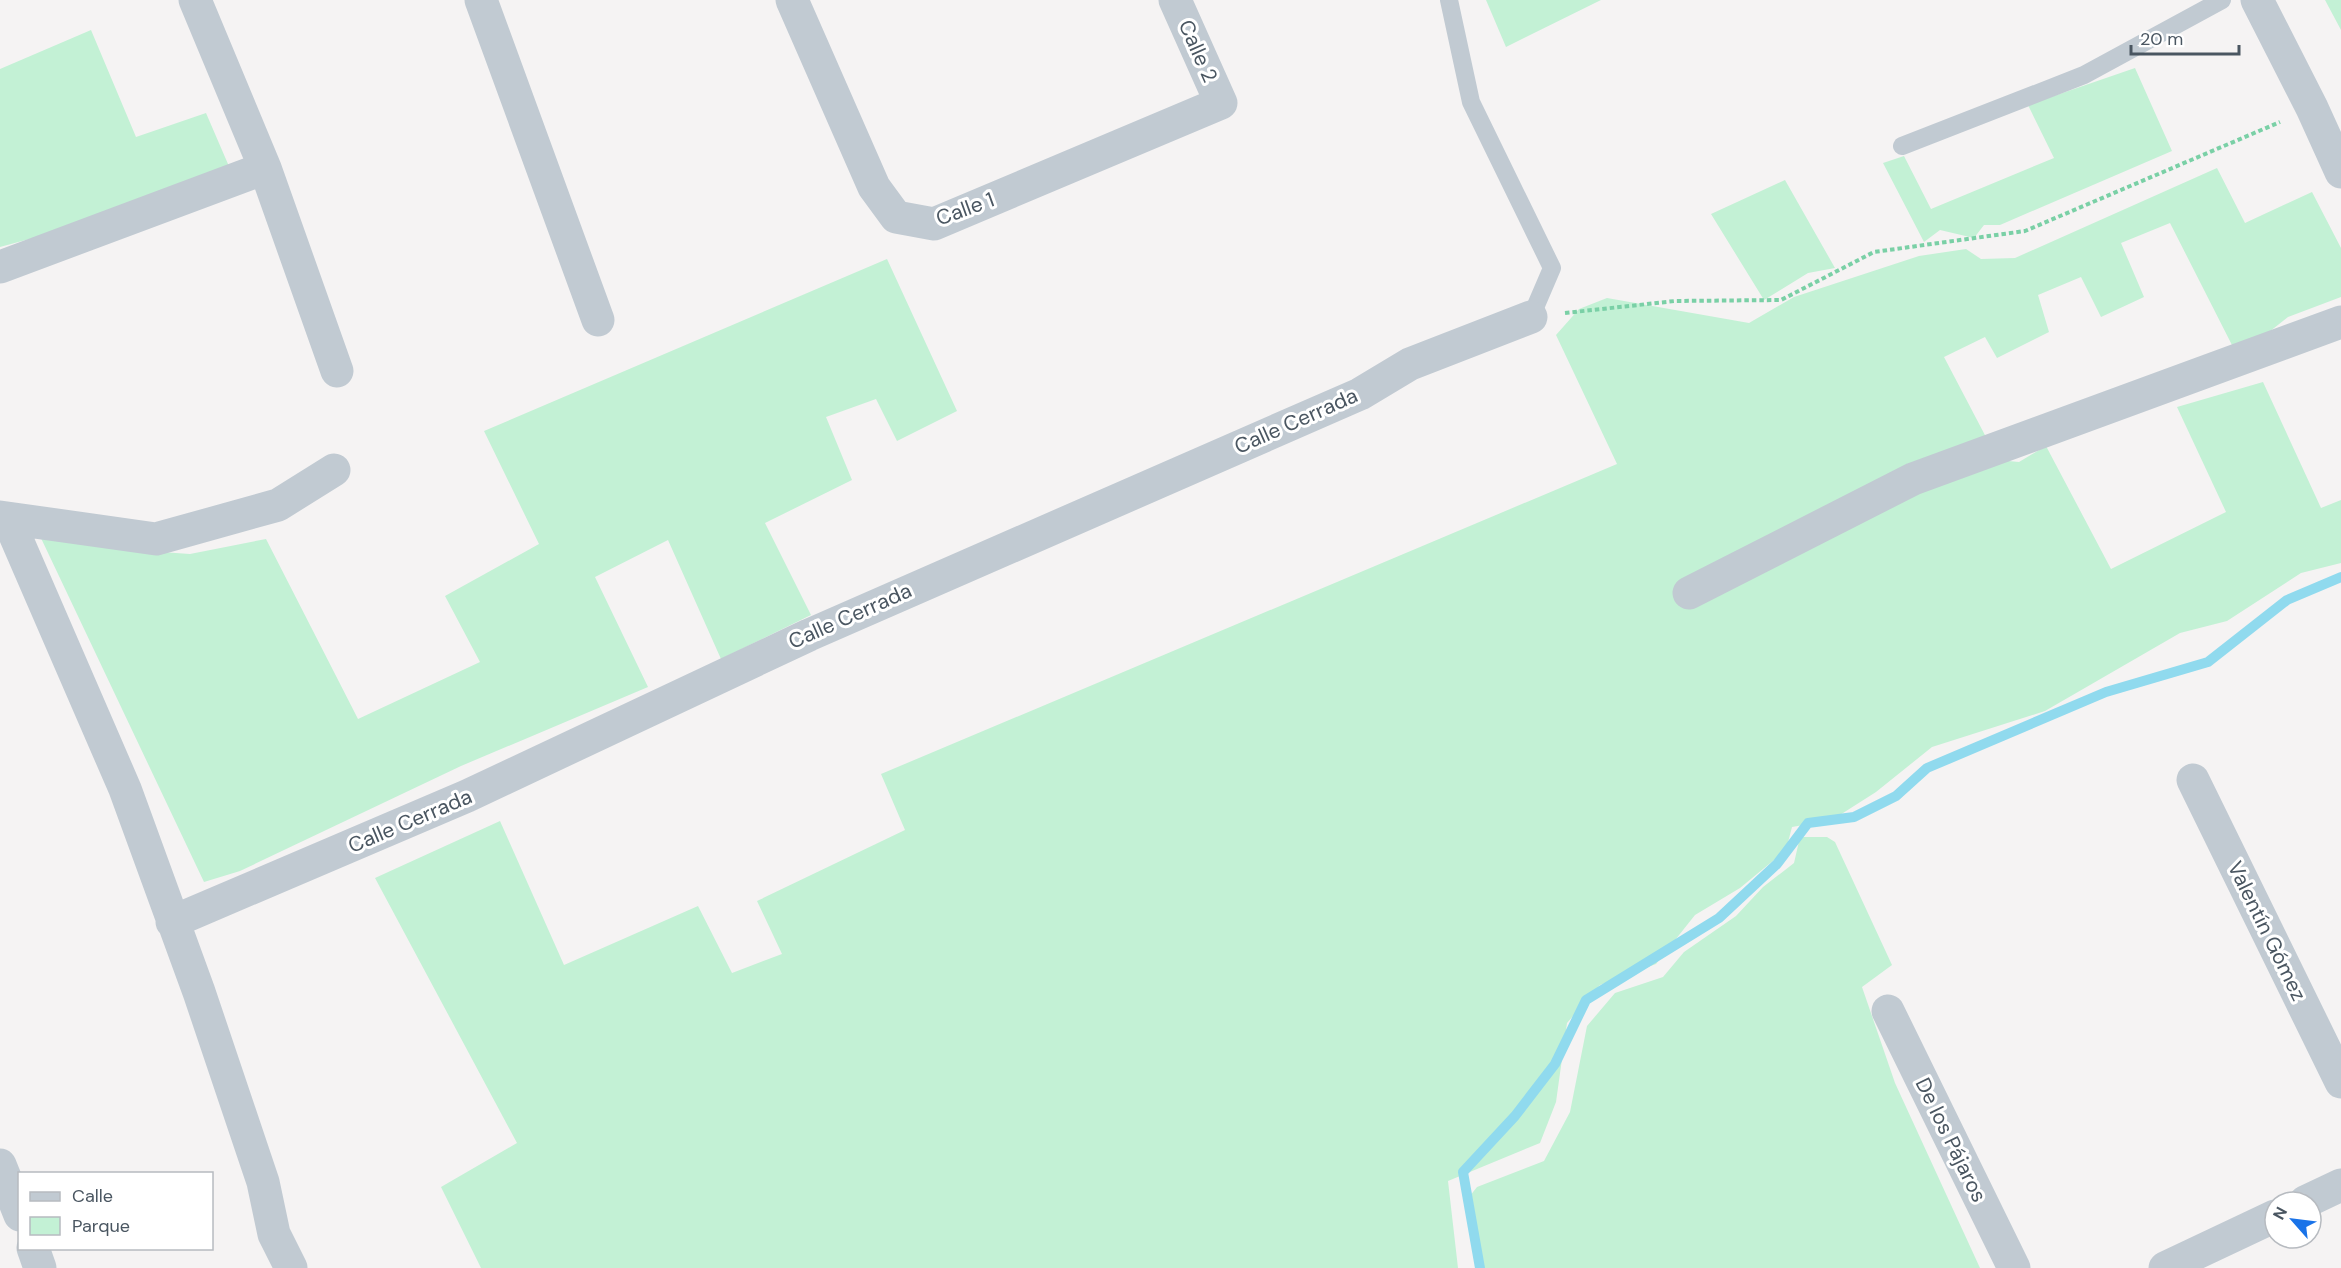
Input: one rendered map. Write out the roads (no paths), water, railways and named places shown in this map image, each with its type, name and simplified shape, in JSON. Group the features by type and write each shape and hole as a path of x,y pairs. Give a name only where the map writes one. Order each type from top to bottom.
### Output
{"street":[{"path":"195,0 265,168 337,371"},
{"path":"481,0 598,320"},
{"name":"Calle 1","path":"792,0 874,187 896,217 934,224 1221,103"},
{"name":"Calle 2","path":"1175,0 1221,103"},
{"path":"2257,0 2312,108 2341,172"},
{"path":"0,267 265,168"},
{"name":"Calle Cerrada","path":"172,922 467,796 809,635 1360,394 1410,364 1531,317"},
{"path":"1689,593 1912,479 2341,322"},
{"path":"4,518 156,539 278,505 334,470"},
{"path":"4,518 125,789 199,992 263,1182 274,1234 291,1268"},
{"name":"Valentín Gómez","path":"2193,780 2341,1082"},
{"name":"De los Pájaros","path":"1888,1011 2014,1268"},
{"path":"0,1165 18,1210"},
{"path":"2323,1194 2341,1185"},
{"path":"2165,1268 2263,1222"},
{"path":"34,1250 40,1268"}],"lane":[{"path":"1449,0 1471,102 1552,268 1531,317"},
{"path":"1902,146 2084,75 2222,0"}],"waterway":[{"path":"1480,1268 1463,1172 1515,1116 1555,1064 1586,1000 1719,918 1777,864 1808,823 1854,817 1896,796 1927,768 2106,692 2208,662 2287,600 2341,577"}]}
